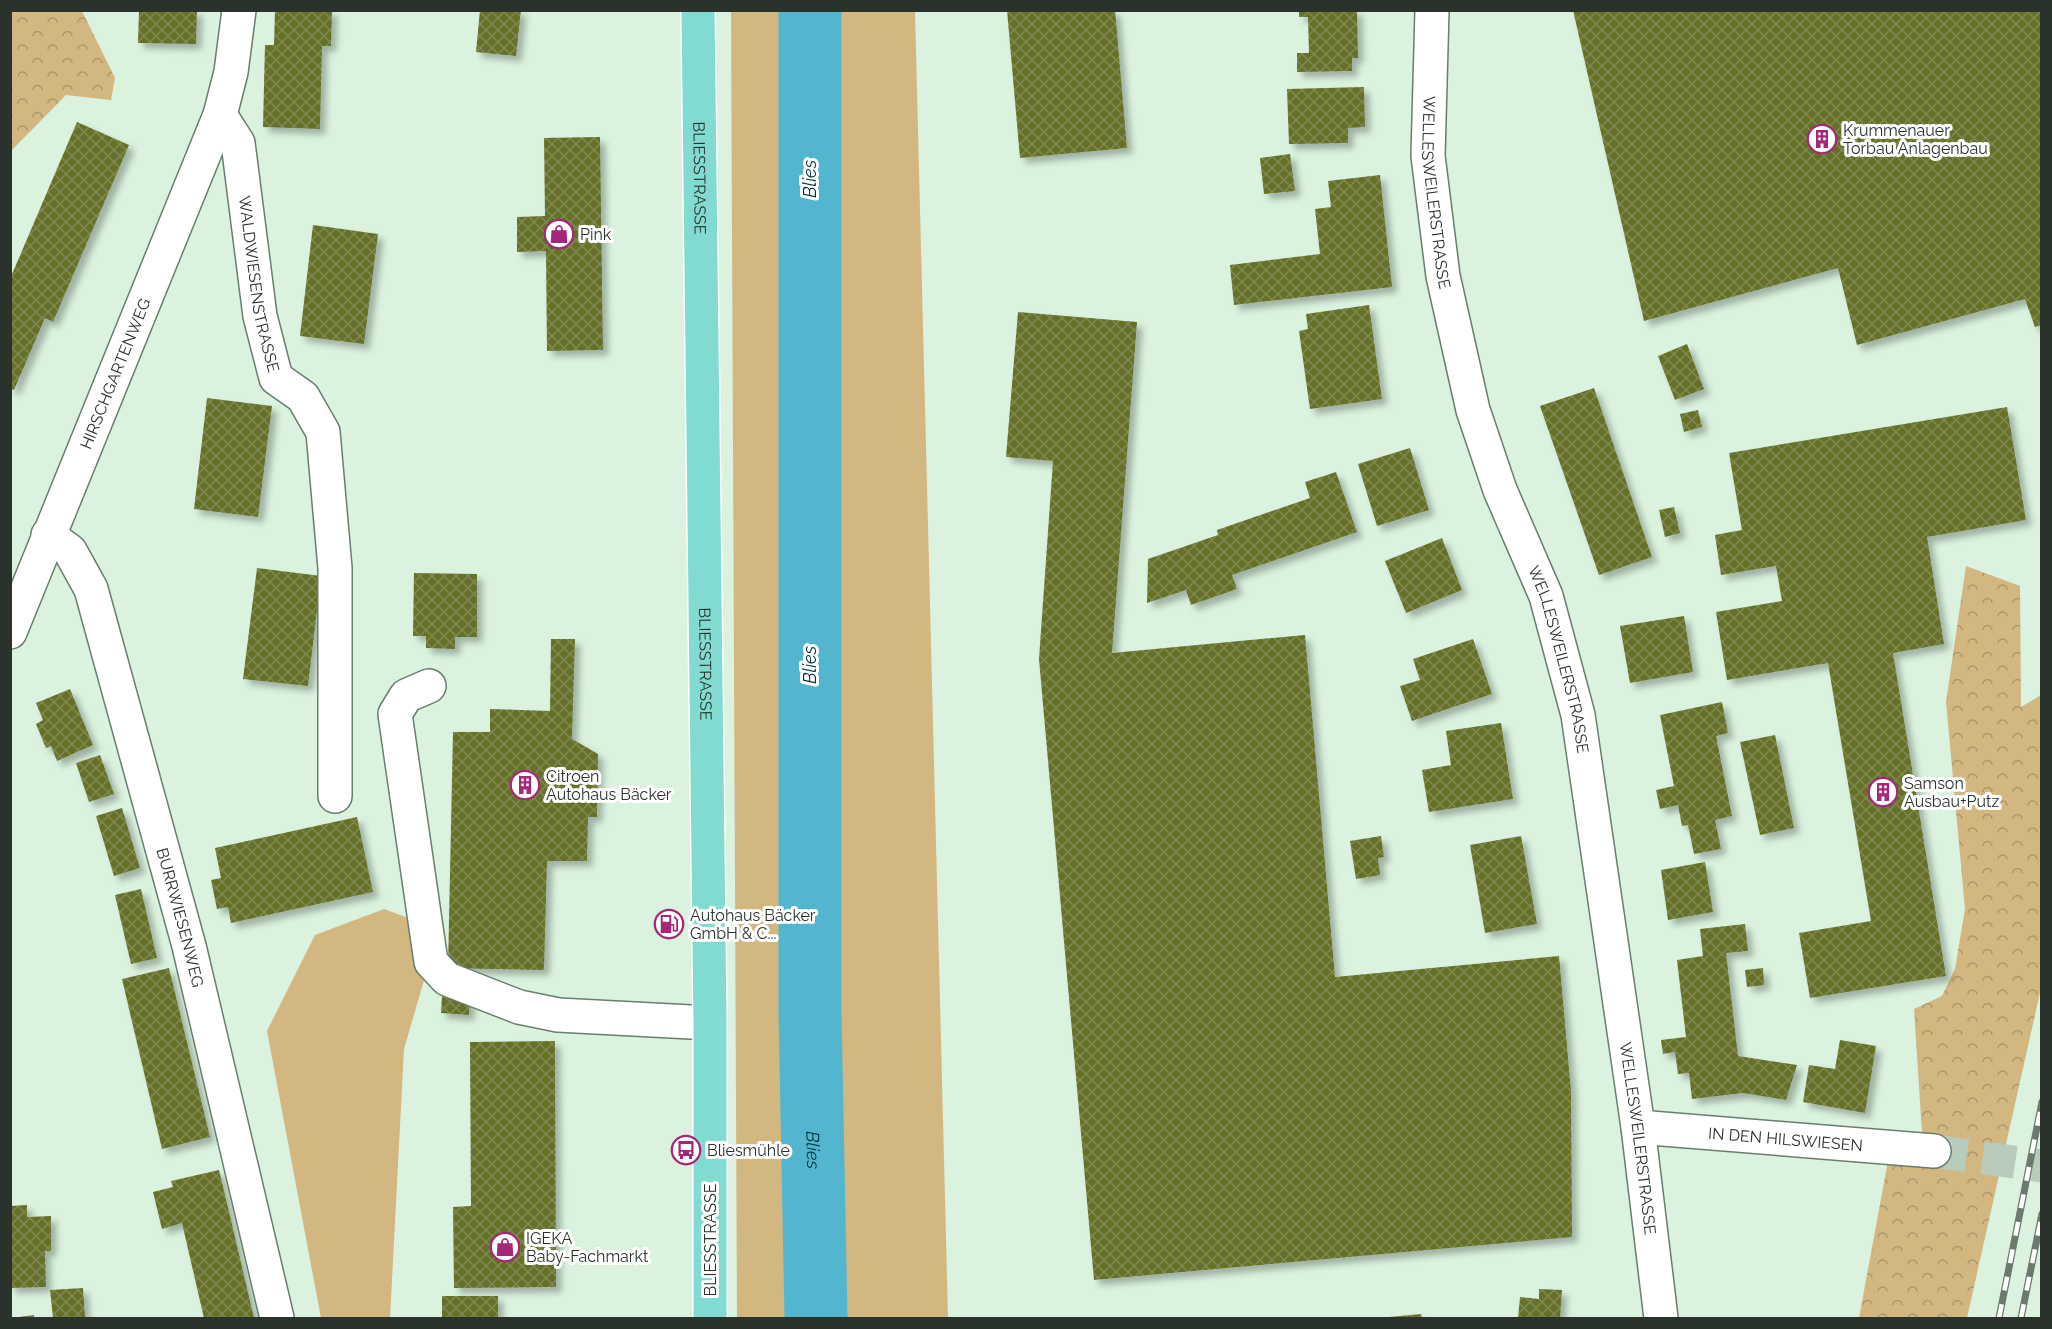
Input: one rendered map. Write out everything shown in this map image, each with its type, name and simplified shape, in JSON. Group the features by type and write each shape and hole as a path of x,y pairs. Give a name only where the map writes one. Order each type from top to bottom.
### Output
{"main road":[{"name":"BLIESSTRASSE","path":"698,10 710,1023 710,1318"}],"street":[{"path":"220,115 231,72 239,10"},
{"name":"WELLESWEILERSTRASSE","path":"1432,10 1428,156 1443,276 1473,410 1500,490 1546,596 1578,714 1638,1127 1661,1318"},
{"name":"HIRSCHGARTENWEG","path":"10,632 220,115"},
{"name":"WALDWIESENSTRASSE","path":"220,115 238,143 260,316 276,378 303,397 323,432 335,568 335,796"},
{"name":"BURRWIESENWEG","path":"48,535 70,550 91,589 189,946 277,1318"},
{"path":"429,686 406,696 395,714 431,962 447,979 519,1007 558,1016 710,1023"},
{"name":"IN DEN HILSWIESEN","path":"1638,1127 1934,1152"}],"green space":[{"path":"11,10 82,11 115,78 111,100 66,95 11,151"},
{"path":"731,11 915,11 948,1318 737,1318"},
{"path":"1966,566 2020,586 2021,707 2041,695 2041,988 1967,1318 1859,1318 1888,1161 1924,1164 1914,1009 1942,996 1955,969 1965,909 1946,702"},
{"path":"384,909 408,918 424,980 404,1049 390,1318 321,1318 267,1031 315,935"}],"building":[{"path":"139,10 197,10 196,44 138,43"},
{"path":"275,10 332,10 331,46 322,46 320,129 263,127 265,45 274,45"},
{"path":"480,10 521,10 516,56 476,52"},
{"path":"1007,10 1115,10 1127,148 1020,158"},
{"path":"1299,10 1357,10 1358,58 1352,58 1352,71 1297,72 1297,53 1309,53 1308,17 1299,17"},
{"name":"Krummenauer Torbau Anlagenbau","path":"1573,10 2042,10 2042,325 2035,327 2025,299 1857,345 1838,268 1644,321"},
{"path":"1364,87 1365,127 1348,128 1348,143 1289,144 1287,89"},
{"path":"77,122 129,145 53,322 45,318 14,390 10,388 10,279"},
{"name":"Pink","path":"600,137 603,350 547,351 546,251 517,252 517,217 545,216 544,138"},
{"path":"1290,154 1295,191 1264,194 1260,158"},
{"path":"1380,175 1392,287 1234,305 1230,265 1320,254 1315,209 1331,207 1328,181"},
{"path":"313,225 378,234 364,344 300,336"},
{"path":"1369,305 1382,399 1310,409 1299,331 1308,329 1306,314"},
{"path":"1018,312 1137,322 1112,653 1305,635 1335,977 1559,956 1571,1091 1572,1237 1094,1280 1039,659 1053,461 1006,457"},
{"path":"1687,344 1704,389 1675,400 1658,356"},
{"path":"1594,388 1652,557 1599,575 1540,406"},
{"path":"207,398 272,406 258,517 194,509"},
{"path":"2007,407 2026,520 1927,537 1944,644 1893,653 1946,976 1810,998 1799,933 1871,921 1828,663 1727,680 1716,612 1782,601 1776,566 1721,575 1715,535 1742,530 1729,453"},
{"path":"1698,410 1702,427 1684,432 1680,414"},
{"path":"1410,448 1429,510 1377,526 1358,464"},
{"path":"1336,472 1357,532 1232,575 1237,589 1191,605 1186,590 1147,603 1148,559 1218,535 1217,530 1310,498 1305,482"},
{"path":"1674,507 1680,533 1665,537 1659,510"},
{"path":"1442,538 1462,590 1406,613 1385,561"},
{"path":"257,568 321,576 308,686 243,679"},
{"path":"414,573 477,574 477,637 455,637 455,649 426,648 426,636 413,636"},
{"path":"1684,616 1693,672 1630,683 1620,626"},
{"name":"Citroen Autohaus Bäcker","path":"551,639 575,639 572,739 598,754 597,817 588,817 587,861 547,861 544,970 448,968 453,732 490,732 490,709 550,711"},
{"path":"1473,639 1492,694 1412,721 1400,686 1420,680 1413,659"},
{"path":"70,689 93,745 57,761 51,746 46,748 36,724 43,720 36,703"},
{"path":"1722,702 1728,733 1716,736 1732,816 1715,820 1721,849 1694,854 1688,825 1682,826 1678,805 1660,809 1656,790 1674,786 1660,715"},
{"path":"1501,723 1513,799 1429,812 1422,770 1451,765 1446,731"},
{"path":"1775,735 1794,828 1760,835 1740,742"},
{"path":"100,755 114,794 89,802 76,763"},
{"path":"122,808 140,868 114,876 96,816"},
{"path":"357,817 373,892 231,923 228,907 217,909 211,880 221,878 215,848"},
{"path":"1381,836 1384,857 1378,858 1380,875 1356,879 1350,841"},
{"path":"1521,836 1537,924 1485,933 1470,845"},
{"path":"1705,862 1713,912 1668,920 1661,870"},
{"path":"141,889 157,958 131,964 115,895"},
{"path":"1745,924 1748,951 1726,953 1738,1056 1797,1065 1786,1100 1743,1093 1692,1099 1689,1073 1678,1074 1675,1052 1663,1054 1661,1040 1686,1037 1677,960 1703,956 1700,929"},
{"path":"169,968 210,1137 162,1149 122,979"},
{"path":"1763,968 1764,985 1747,987 1745,970"},
{"path":"442,996 470,998 469,1015 441,1013"},
{"path":"1840,1040 1876,1046 1865,1113 1803,1102 1809,1065 1835,1069"},
{"path":"555,1041 556,1287 454,1288 453,1207 471,1206 470,1042"},
{"path":"219,1170 254,1318 204,1318 182,1223 162,1229 153,1192 173,1187 171,1181"},
{"path":"27,1205 27,1217 51,1216 51,1251 45,1251 46,1287 10,1288 10,1206"},
{"path":"83,1288 85,1318 53,1318 50,1290"},
{"path":"1539,1289 1562,1290 1560,1318 1518,1318 1520,1297 1539,1299"},
{"path":"442,1296 498,1296 498,1318 442,1318"},
{"path":"1421,1314 1422,1318 1389,1318 1389,1317"},
{"path":"34,1315 34,1318 19,1318 19,1317"}],"waterway":[{"name":"Blies","path":"810,10 810,1012 816,1318"}],"tunnel":[{"path":"1934,1151 2042,1166"}],"railway":[{"path":"1999,1318 2042,1102"},
{"path":"2021,1318 2042,1214"}],"place":[{"name":"Krummenauer Torbau Anlagenbau","path":"1822,139"},
{"name":"Pink","path":"559,234"},
{"name":"Citroen Autohaus Bäcker","path":"525,785"},
{"name":"Samson Ausbau+Putz","path":"1883,792"},
{"name":"Autohaus Bäcker GmbH & C...","path":"669,924"},
{"name":"Bliesmühle","path":"686,1150"},
{"name":"IGEKA Baby-Fachmarkt","path":"505,1247"}]}
